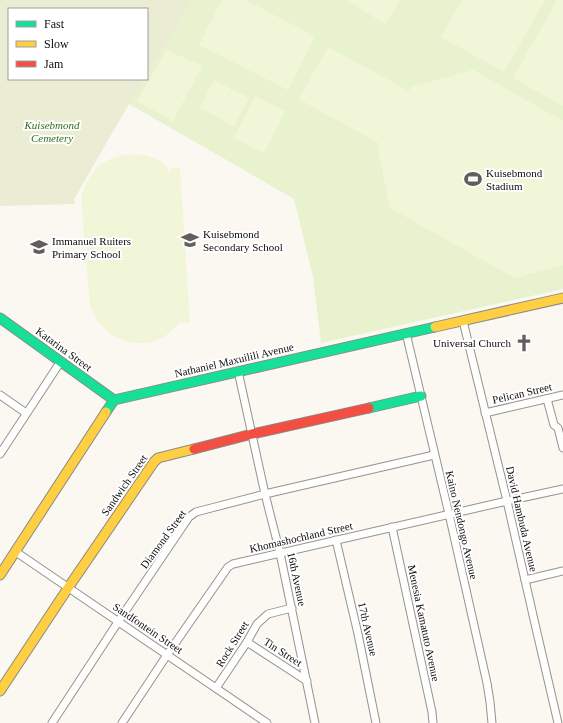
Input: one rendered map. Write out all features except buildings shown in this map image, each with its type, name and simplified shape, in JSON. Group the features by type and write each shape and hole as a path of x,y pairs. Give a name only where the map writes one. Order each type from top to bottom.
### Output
{"street":[{"name":"Nathaniel Maxuilili Avenue","path":"114,400 563,298"},
{"name":"Katarina Street","path":"0,318 114,400"},
{"name":"David Hambuda Avenue","path":"463,321 535,624 559,718"},
{"name":"Kaino Nendongo Avenue","path":"406,333 449,514 490,702 492,723"},
{"path":"0,454 61,361"},
{"name":"16th Avenue","path":"238,371 292,608 314,723"},
{"path":"0,395 26,413"},
{"name":"Pelican Street","path":"485,412 563,395"},
{"name":"Sandwich Street","path":"0,690 68,588 158,458 252,434 421,396"},
{"path":"547,399 554,425 558,428 563,448"},
{"path":"0,575 114,400"},
{"name":"Diamond Street","path":"52,723 118,622 192,514 265,494 434,455"},
{"name":"Khomashochland Street","path":"122,723 228,567 233,564 563,489"},
{"name":"Menesia Kamatuto Avenue","path":"392,527 432,712 433,723"},
{"name":"17th Avenue","path":"336,540 358,634 376,723"},
{"name":"Sandfontein Street","path":"16,552 267,723"},
{"path":"525,580 563,571"},
{"name":"Rock Street","path":"216,688 247,642 257,624 268,614 292,608"},
{"name":"Tin Street","path":"247,642 307,681"}],"green space":[{"name":"Kuisebmond Cemetery","path":"0,0 193,0 148,73 148,8 8,8 8,80 143,80 74,199 75,204 0,206"},
{"path":"193,0 563,0 563,289 321,343 313,277 294,199 129,104 143,80 148,80 148,73"},
{"path":"222,0 245,0 315,36 288,90 199,45"},
{"path":"347,0 400,0 385,24"},
{"path":"462,0 545,0 504,72 441,37"},
{"path":"557,0 563,0 563,106 513,78"},
{"name":"Kuisebmond Stadium","path":"328,47 409,91 411,87 473,70 563,121 563,265 515,278 390,208 378,149 380,144 299,99"},
{"path":"166,50 202,66 173,121 137,101"},
{"path":"214,80 231,89 217,117 200,108"},
{"path":"232,89 249,98 234,126 217,117"},
{"path":"255,96 285,111 264,153 234,138"},
{"path":"131,154 148,156 161,161 170,172 170,168 180,168 190,323 180,323 164,337 150,343 124,341 110,334 96,319 90,305 81,199 88,179 97,168 103,163 118,156"}],"traffic: fast":[{"path":"0,318 114,400"},
{"path":"106,412 114,400 435,327"},
{"path":"369,408 421,396"}],"traffic: slow":[{"path":"435,327 563,298"},
{"path":"0,575 106,412"},
{"path":"0,691 154,462 158,458 194,449"}],"traffic: jam":[{"path":"194,449 252,434 369,408"}],"place":[{"name":"Kuisebmond Stadium","path":"473,179"},
{"name":"Kuisebmond Secondary School","path":"190,240"},
{"name":"Immanuel Ruiters Primary School","path":"39,247"},
{"name":"Universal Church","path":"524,343"}]}
